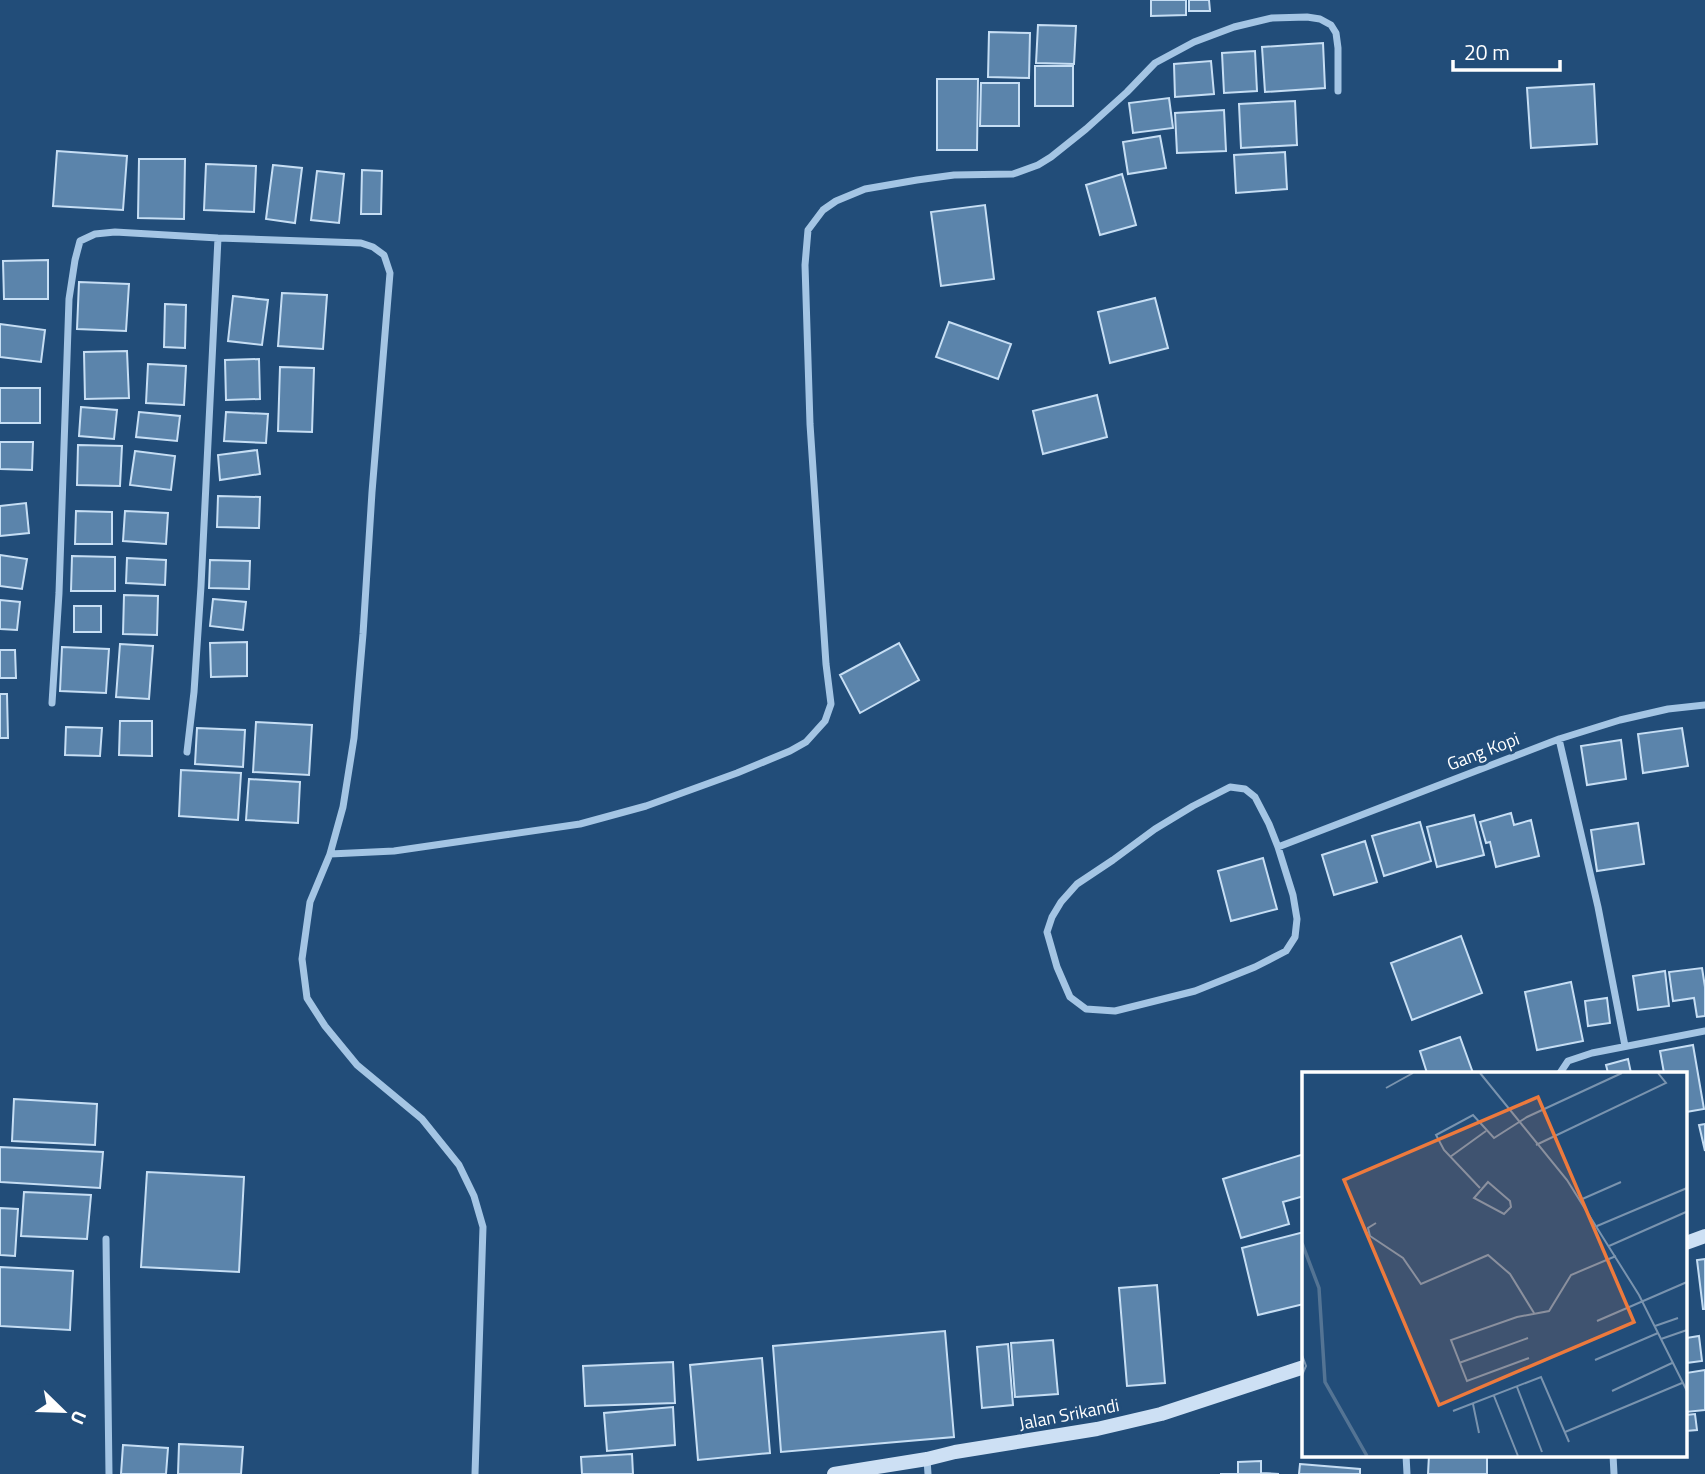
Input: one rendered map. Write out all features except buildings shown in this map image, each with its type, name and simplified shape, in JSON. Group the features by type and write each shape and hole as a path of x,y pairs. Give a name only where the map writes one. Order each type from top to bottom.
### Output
{"street":[{"path":"330,853 394,851 580,824 646,806 790,751 806,742 825,720 831,704 810,424 805,265 808,230 823,210 864,189 954,175 1013,174 1038,165 1086,129 1155,63 1194,42 1234,27 1272,18 1307,17 1320,19 1331,25 1336,33 1338,48 1338,91"},
{"path":"52,704 59,593 69,299 80,241 95,234 115,232 361,243 373,247 384,255 390,273 354,738 343,807 330,853 310,902 302,959 307,998 325,1026 357,1065 422,1119 459,1165 474,1196 483,1227 475,1474"},
{"path":"187,752 201,586 218,238"},
{"name":"Gang Kopi","path":"1278,847 1559,739 1620,720 1668,709 1705,705"},
{"path":"1559,739 1598,907 1626,1046"},
{"path":"1230,787 1245,789 1255,797 1278,847 1293,895 1297,919 1295,937 1286,951 1255,967 1195,991 1115,1012 1086,1009 1070,997 1057,967 1047,932 1061,902 1077,884 1155,829 1230,787"},
{"path":"1561,1072 1568,1061 1592,1054 1705,1031"},
{"path":"1688,1242 1705,1236"},
{"path":"106,1239 109,1474"},
{"name":"Jalan Srikandi","path":"834,1474 928,1467 955,1452 1097,1429 1161,1414 1302,1368"},
{"path":"1406,1456 1407,1474"},
{"path":"1614,1456 1614,1474"}]}
